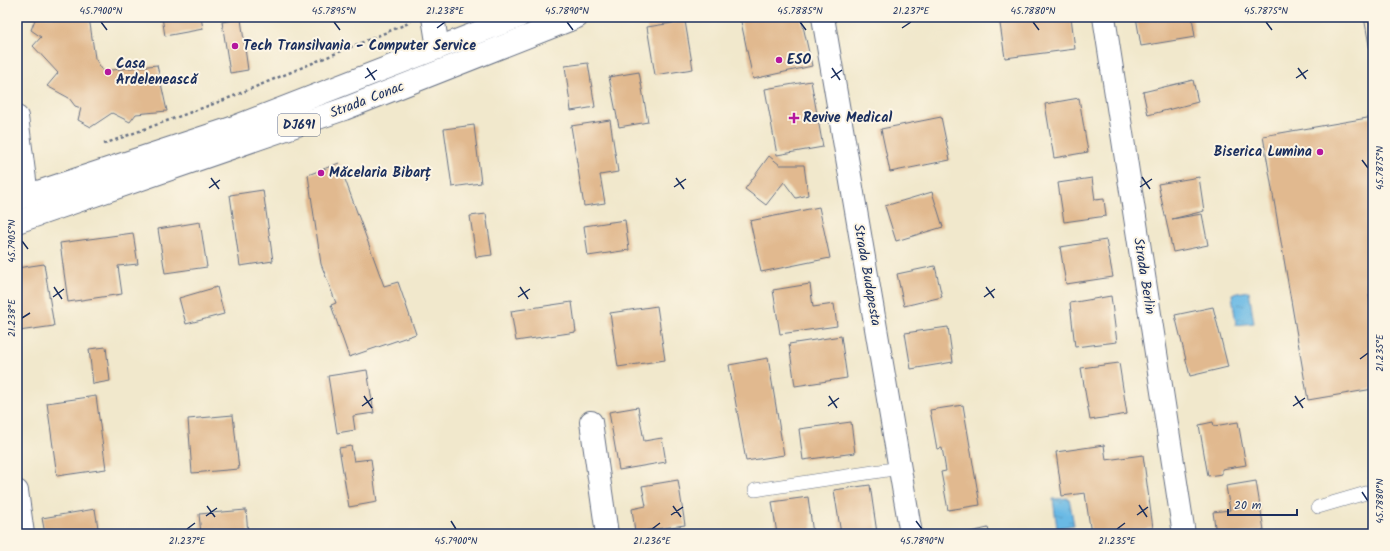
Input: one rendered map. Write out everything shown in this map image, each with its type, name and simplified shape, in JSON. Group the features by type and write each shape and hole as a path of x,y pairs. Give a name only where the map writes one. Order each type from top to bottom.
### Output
{"street":[{"name":"Strada Conac","path":"22,197 229,129 518,17"},
{"name":"Strada Conac","path":"17,222 344,109 577,17"},
{"name":"Strada Budapesta","path":"823,17 911,534"},
{"name":"Strada Berlin","path":"1104,17 1184,534"},
{"path":"425,18 438,48"},
{"path":"18,131 22,197"},
{"path":"591,422 607,534"},
{"path":"17,491 23,534"}],"lane":[{"path":"755,490 900,468"},
{"path":"1318,507 1373,491"}],"path":[{"path":"98,146 224,100 425,18"}],"water":[{"path":"1249,291 1254,323 1236,325 1232,294"},
{"path":"1069,498 1074,525 1057,528 1053,499"}],"building":[{"name":"Casa Ardelenească","path":"36,17 89,17 95,58 103,71 157,65 167,111 136,114 130,122 112,113 91,127 78,120 81,108 75,106 69,98 47,86 58,73 33,46 41,37 31,30"},
{"path":"162,17 201,17 203,29 165,36"},
{"path":"740,17 801,17 812,66 753,79"},
{"path":"999,17 1071,17 1075,49 1005,58"},
{"path":"1136,17 1192,17 1195,37 1141,46"},
{"path":"1364,17 1373,17 1373,62 1372,62"},
{"name":"Tech Transilvania - Computer Service","path":"241,19 248,70 230,73 222,22"},
{"path":"685,21 693,69 655,75 647,27"},
{"path":"588,63 595,107 571,111 565,66"},
{"path":"639,72 648,122 619,127 609,77"},
{"path":"1193,80 1198,102 1148,115 1143,92"},
{"name":"Revive Medical","path":"811,81 823,147 777,155 765,89"},
{"path":"1079,98 1088,152 1054,158 1045,104"},
{"path":"941,117 950,160 890,172 881,129"},
{"path":"1373,117 1373,294 1369,295 1371,309 1373,309 1373,389 1308,400 1263,136"},
{"path":"610,120 618,172 600,175 605,203 584,206 571,126"},
{"path":"474,125 481,183 452,187 444,129"},
{"path":"769,156 780,165 804,165 808,195 796,198 784,182 766,205 745,189"},
{"path":"339,163 384,286 398,282 416,334 349,357 331,305 336,303 321,264 308,175"},
{"path":"1199,177 1204,211 1172,219 1202,214 1208,245 1173,252 1158,184"},
{"path":"1092,178 1095,200 1104,199 1106,216 1064,222 1058,183"},
{"path":"263,190 273,261 240,266 230,195"},
{"path":"932,192 943,227 896,241 885,206"},
{"path":"819,207 830,258 761,272 750,221"},
{"path":"486,214 492,255 476,257 470,216"},
{"path":"625,220 629,250 588,256 584,226"},
{"path":"200,222 207,267 165,273 158,229"},
{"path":"133,233 138,264 118,266 122,294 68,302 60,243"},
{"path":"1106,240 1113,277 1066,284 1060,247"},
{"path":"44,264 54,326 19,331 17,319 17,268"},
{"path":"935,266 942,297 904,306 897,274"},
{"path":"810,284 813,307 834,304 837,326 780,334 773,290"},
{"path":"217,287 224,314 186,324 179,298"},
{"path":"1111,296 1117,342 1075,347 1070,303"},
{"path":"572,302 576,332 516,341 511,311"},
{"path":"657,306 665,360 618,367 610,313"},
{"path":"1213,307 1228,367 1190,376 1175,315"},
{"path":"948,327 953,362 911,369 905,333"},
{"path":"841,336 847,378 795,386 789,344"},
{"path":"106,347 110,381 93,384 89,349"},
{"path":"768,358 784,455 746,461 729,365"},
{"path":"1119,363 1127,414 1090,420 1081,368"},
{"path":"367,370 374,413 353,416 355,430 337,433 328,376"},
{"path":"96,396 106,469 57,476 47,403"},
{"path":"963,405 980,505 948,510 941,472 946,471 944,459 942,448 937,449 930,410"},
{"path":"638,407 644,441 662,438 666,462 619,470 609,412"},
{"path":"233,415 239,469 192,473 188,419"},
{"path":"851,422 855,453 803,460 799,429"},
{"path":"1213,422 1214,426 1238,422 1246,465 1222,469 1222,474 1208,476 1199,425"},
{"path":"1104,445 1106,460 1143,455 1153,528 1134,531 1134,534 1091,534 1085,493 1062,496 1056,452"},
{"path":"351,446 354,461 371,459 377,502 349,507 339,448"},
{"path":"678,480 685,525 635,532 632,509 646,506 642,486"},
{"path":"1256,481 1264,530 1240,534 1216,534 1213,512 1230,510 1226,486"},
{"path":"870,485 877,533 841,534 834,490"},
{"path":"808,497 813,534 777,534 772,502"},
{"path":"95,509 99,534 45,534 42,518"},
{"path":"246,510 248,534 201,534 199,514"},
{"path":"988,528 990,534 966,534 966,533"}],"place":[{"name":"Tech Transilvania - Computer Service","path":"235,46"},
{"name":"ESO","path":"779,60"},
{"name":"Casa Ardelenească","path":"108,72"},
{"name":"Revive Medical","path":"794,118"},
{"name":"Biserica Lumina","path":"1320,152"},
{"name":"Măcelaria Bibarț","path":"321,173"}]}
